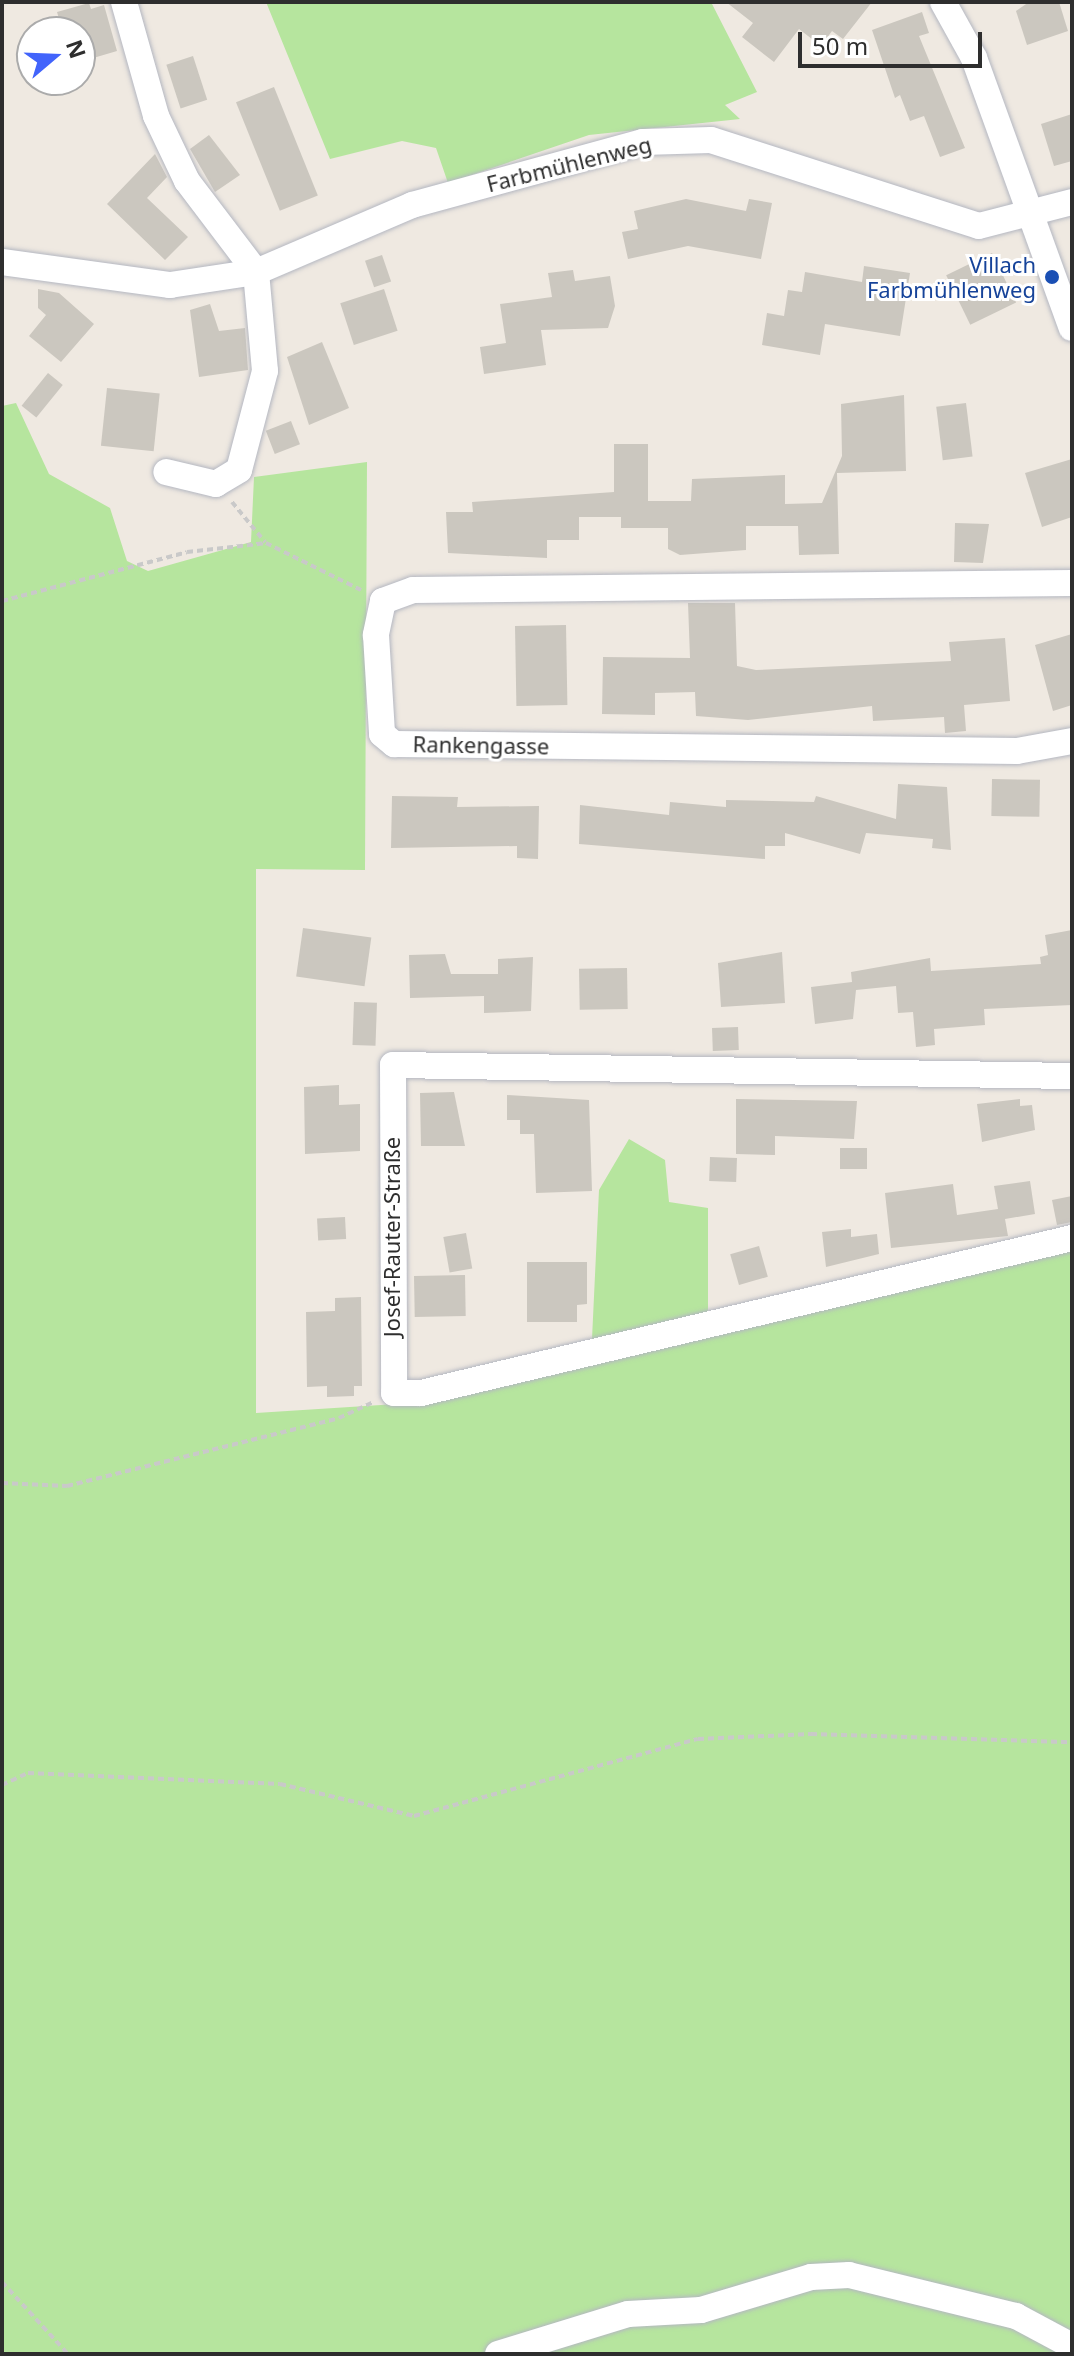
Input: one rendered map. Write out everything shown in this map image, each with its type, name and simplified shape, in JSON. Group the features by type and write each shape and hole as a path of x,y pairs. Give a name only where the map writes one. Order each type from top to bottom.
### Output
{"street":[{"path":"124,2 156,116 187,181 256,272 265,371 239,470 227,481 166,472"},
{"path":"944,2 974,58 1028,214 1072,328"},
{"name":"Farbmühlenweg","path":"2,262 170,285 256,272 412,205 643,142 711,140 979,226 1072,202"},
{"path":"383,601 413,590 497,587 1072,583"},
{"name":"Rankengasse","path":"383,601 376,635 382,734 394,744 1017,751 1072,741"},
{"name":"Josef-Rauter-Straße","path":"394,1393 393,1065 1072,1076"},
{"path":"394,1393 421,1393 1072,1238"},
{"path":"498,2354 628,2314 701,2310 811,2277 849,2275 1016,2316 1072,2346"}],"path":[{"path":"227,481 231,501 266,543 383,601"},
{"path":"2,601 187,552 266,543"},
{"path":"2,1483 67,1486 339,1418 394,1393"},
{"path":"2,1785 28,1773 280,1784 414,1816 698,1739 811,1734 1072,1742"},
{"path":"2,2282 68,2354"}],"green space":[{"path":"266,2 711,2 757,92 725,105 740,119 589,135 448,183 436,148 402,141 330,159"},
{"path":"16,403 49,474 110,508 127,561 148,571 251,542 254,477 367,462 365,870 256,869 256,1413 428,1402 591,1360 599,1190 629,1139 665,1160 669,1202 708,1208 708,1330 1072,1244 1072,2354 2,2354 2,406"}],"building":[{"path":"726,2 872,2 843,39 832,31 821,46 799,29 774,62 742,37 753,23"},
{"path":"1029,2 1059,2 1068,31 1027,45 1016,11"},
{"path":"89,3 91,9 104,5 117,51 96,57 96,16 58,16 57,12"},
{"path":"922,12 929,33 919,36 965,148 940,157 924,116 910,121 900,95 895,98 872,30"},
{"path":"193,56 207,100 181,108 166,65"},
{"path":"274,87 318,195 280,211 236,102"},
{"path":"1072,114 1072,161 1054,166 1041,124"},
{"path":"209,135 240,175 215,192 190,149"},
{"path":"155,154 167,177 147,198 188,237 165,260 107,204"},
{"path":"686,199 746,211 749,199 772,203 761,259 688,246 628,259 622,232 638,229 634,211"},
{"path":"992,253 1016,302 970,325 946,275"},
{"path":"382,255 391,281 374,287 365,261"},
{"path":"864,266 910,273 900,336 825,324 820,355 762,345 767,313 784,316 788,290 802,292 805,272 862,282"},
{"path":"573,270 575,281 610,276 615,306 608,328 541,330 546,365 484,374 480,347 506,343 500,304 552,297 548,273"},
{"path":"38,289 59,293 94,324 61,362 29,336 46,315 38,308"},
{"path":"384,289 398,331 354,345 340,303"},
{"path":"210,304 219,331 245,328 248,370 199,377 190,310"},
{"path":"322,342 349,408 309,425 287,357"},
{"path":"48,373 63,385 36,418 22,406"},
{"path":"107,388 160,394 154,451 101,446"},
{"path":"904,395 906,471 837,473 839,554 799,555 798,526 746,526 746,550 680,555 668,549 668,528 621,528 621,517 579,517 579,540 547,540 547,558 448,553 446,512 473,512 472,502 614,492 614,444 648,444 648,501 691,501 692,479 785,475 785,504 822,503 842,456 841,404"},
{"path":"966,403 973,457 943,460 936,407"},
{"path":"291,421 300,444 275,454 266,431"},
{"path":"1072,459 1072,517 1042,527 1025,473"},
{"path":"955,523 989,524 983,563 954,562"},
{"path":"688,603 735,603 737,666 756,670 951,661 949,642 1005,638 1010,701 964,705 966,731 945,733 944,717 873,721 872,706 748,720 696,716 695,692 655,693 655,715 602,714 603,657 690,658"},
{"path":"566,625 567,705 516,706 515,626"},
{"path":"1072,634 1072,705 1053,711 1035,645"},
{"path":"992,779 1040,780 1039,817 991,816"},
{"path":"898,784 947,787 951,850 932,848 933,839 866,833 860,854 785,833 785,846 765,846 765,859 579,844 580,805 669,815 670,802 726,807 726,800 814,802 816,796 896,819"},
{"path":"392,796 458,797 457,807 539,806 538,859 517,858 517,846 391,848"},
{"path":"303,928 371,938 365,986 296,977"},
{"path":"1072,930 1072,1005 984,1009 985,1025 934,1029 935,1045 916,1047 913,1012 898,1013 896,986 856,990 853,1019 815,1024 811,987 852,982 851,972 930,958 931,971 1041,964 1040,957 1048,955 1045,935"},
{"path":"782,952 785,1003 721,1007 718,963"},
{"path":"445,954 451,974 498,974 498,959 533,957 531,1011 484,1013 484,996 410,998 409,955"},
{"path":"627,968 628,1009 580,1010 579,969"},
{"path":"354,1002 377,1003 375,1046 352,1045"},
{"path":"738,1027 739,1050 713,1051 712,1028"},
{"path":"339,1085 339,1105 360,1104 360,1151 305,1154 304,1087"},
{"path":"454,1092 465,1146 421,1146 420,1093"},
{"path":"507,1095 589,1100 592,1191 536,1193 534,1134 520,1134 520,1120 507,1120"},
{"path":"736,1099 857,1101 854,1139 775,1136 775,1155 736,1154"},
{"path":"1020,1099 1020,1106 1032,1105 1035,1130 982,1142 977,1104"},
{"path":"840,1148 867,1148 867,1169 840,1169"},
{"path":"710,1157 737,1158 736,1182 709,1181"},
{"path":"1030,1181 1035,1214 1005,1219 1008,1236 891,1248 885,1193 953,1184 957,1215 998,1209 994,1186"},
{"path":"1072,1196 1072,1222 1057,1225 1052,1200"},
{"path":"345,1217 346,1239 318,1240 317,1218"},
{"path":"851,1229 851,1237 877,1234 879,1254 826,1267 822,1232"},
{"path":"466,1233 472,1268 450,1272 443,1237"},
{"path":"759,1246 768,1277 739,1285 730,1254"},
{"path":"527,1262 587,1262 587,1304 577,1305 577,1322 527,1322"},
{"path":"465,1275 466,1316 415,1317 414,1276"},
{"path":"361,1297 362,1386 354,1386 354,1396 327,1397 327,1386 307,1387 306,1312 335,1311 335,1298"}],"place":[{"name":"Villach Farbmühlenweg","path":"1052,277"}]}
